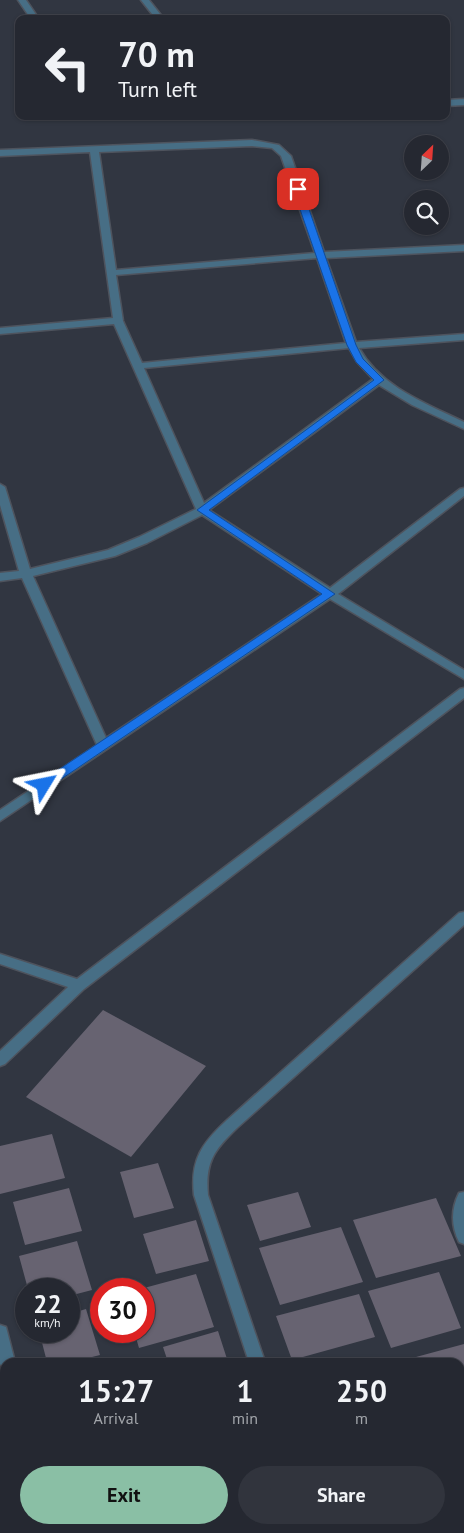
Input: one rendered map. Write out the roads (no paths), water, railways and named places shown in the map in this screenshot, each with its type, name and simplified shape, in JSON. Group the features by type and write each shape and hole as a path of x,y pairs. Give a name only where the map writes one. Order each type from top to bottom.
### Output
{"street":[{"path":"22,0 32,15"},
{"path":"145,0 157,15"},
{"path":"450,103 464,102"},
{"path":"0,153 252,144 265,144 280,148 286,156 320,256 359,360 379,380 400,394 464,426"},
{"path":"94,149 118,322 202,510 330,594 464,676"},
{"path":"111,273 320,256 464,248"},
{"path":"0,331 118,322"},
{"path":"138,366 352,345 464,337"},
{"path":"0,577 26,574 95,558 128,547 202,510 379,380"},
{"path":"0,487 26,574 103,745"},
{"path":"0,816 330,594 464,491"},
{"path":"0,1060 78,985 464,692"},
{"path":"256,1358 201,1195 200,1167 206,1152 227,1128 464,917"},
{"path":"0,959 78,985"},
{"path":"464,1198 460,1214 461,1230 464,1237"},
{"path":"0,1332 6,1358"}]}
